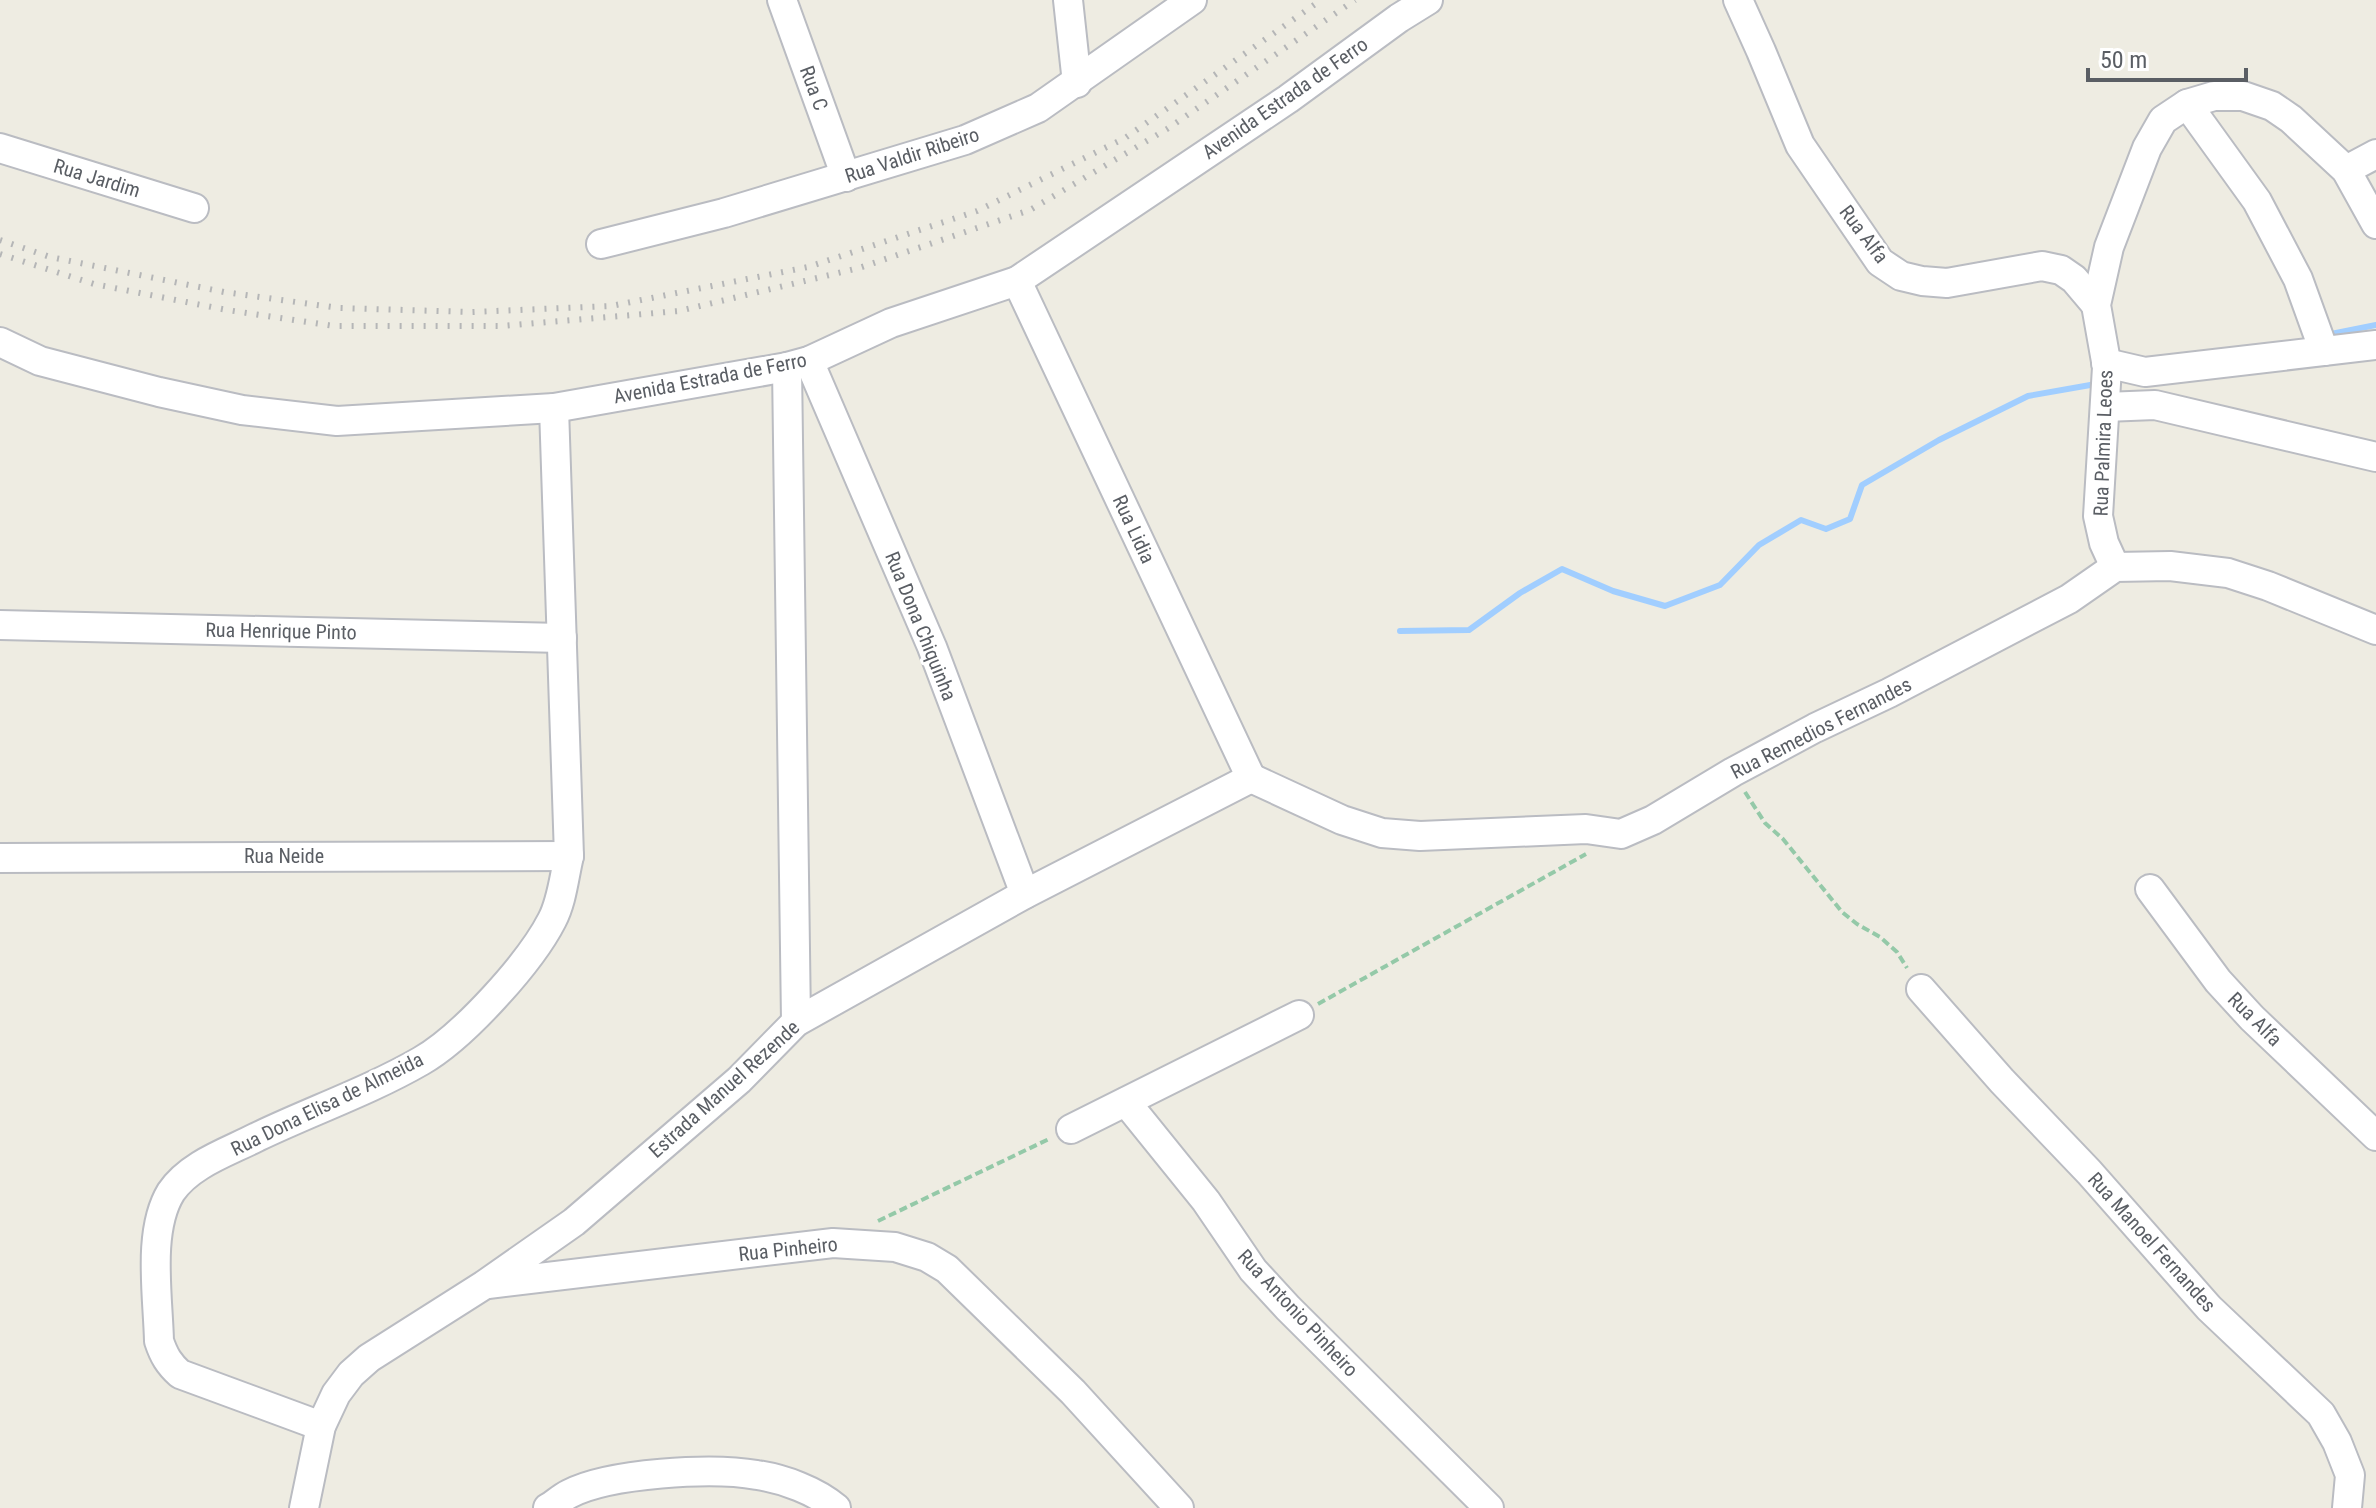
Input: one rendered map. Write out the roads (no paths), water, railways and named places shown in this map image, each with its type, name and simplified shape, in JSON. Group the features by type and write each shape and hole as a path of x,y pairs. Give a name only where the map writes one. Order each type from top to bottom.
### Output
{"street":[{"name":"Rua C","path":"782,0 846,177"},
{"path":"1068,0 1077,83"},
{"name":"Rua Valdir Ribeiro","path":"601,244 724,213 965,140 1038,108 1192,0"},
{"name":"Avenida Estrada de Ferro","path":"0,342 40,361 159,392 242,410 337,421 554,408 798,364 891,323 1017,281 1288,99 1428,0"},
{"name":"Rua Alfa","path":"1738,0 1800,145 1880,262 1901,276 1947,283 2042,266 2061,270 2074,279 2096,305"},
{"path":"2324,351 2298,279 2257,201 2187,104 2214,96 2243,96 2272,106 2291,119 2346,170 2376,224"},
{"name":"Rua Palmira Leoes","path":"2115,567 2104,543 2098,516 2106,365 2096,305 2109,247 2147,148 2163,120 2187,104"},
{"name":"Rua Jardim","path":"0,148 194,208"},
{"path":"2346,170 2376,154"},
{"name":"Rua Lidia","path":"1017,281 1251,778"},
{"path":"2106,365 2145,372 2376,345"},
{"path":"796,1022 798,364"},
{"name":"Rua Dona Chiquinha","path":"798,364 932,647 1025,894"},
{"path":"2105,403 2155,405 2376,457"},
{"name":"Rua Dona Elisa de Almeida","path":"321,1426 180,1374 164,1357 159,1341 156,1234 172,1192 194,1168 308,1112 377,1084 424,1059 466,1027 540,940 553,918 569,856 554,408"},
{"path":"2115,567 2170,566 2228,573 2376,630"},
{"name":"Rua Remedios Fernandes","path":"1251,778 1342,820 1382,833 1420,836 1586,829 1621,834 1653,820 1733,772 2069,599 2115,567"},
{"name":"Rua Henrique Pinto","path":"0,625 562,638"},
{"name":"Estrada Manuel Rezende","path":"304,1508 321,1426 336,1394 351,1374 369,1358 484,1285 574,1222 739,1080 796,1022 1025,894 1251,778"},
{"name":"Rua Neide","path":"1,861 569,856"},
{"name":"Rua Alfa","path":"2150,889 2218,981 2252,1018 2376,1136"},
{"name":"Rua Manoel Fernandes","path":"1921,989 2209,1308 2321,1414 2337,1442 2350,1475 2347,1508"},
{"path":"1071,1129 1299,1015"},
{"name":"Rua Antonio Pinheiro","path":"1126,1102 1206,1201 1253,1270 1489,1508"},
{"name":"Rua Pinheiro","path":"484,1285 833,1243 906,1250 927,1257 947,1269 1073,1392 1179,1508"},
{"path":"548,1508 570,1494 600,1484 670,1473 757,1475 825,1498 836,1508"}],"waterway":[{"path":"2326,335 2376,325"},
{"path":"1400,631 1469,630 1520,593 1562,569 1613,591 1665,606 1720,585 1759,545 1801,520 1826,529 1850,519 1862,485 1939,440 2028,396 2096,384"}],"railway":[{"path":"0,240 50,257 224,292 339,308 472,312 611,306 808,267 977,211 1125,138 1321,0"},
{"path":"0,254 94,284 227,310 334,326 502,326 679,311 859,268 1030,210 1167,129 1355,0"}]}
